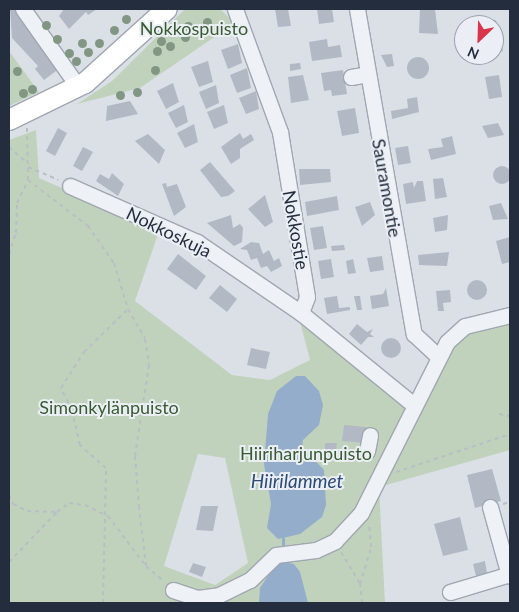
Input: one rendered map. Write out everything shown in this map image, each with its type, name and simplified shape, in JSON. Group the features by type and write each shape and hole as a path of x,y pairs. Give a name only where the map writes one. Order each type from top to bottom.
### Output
{"main road":[{"path":"9,120 85,83 167,9"}],"street":[{"path":"23,9 72,78"},
{"name":"Nokkostie","path":"235,9 280,132 308,297 301,313"},
{"name":"Sauramontie","path":"357,9 414,334 438,356"},
{"path":"352,76 368,74"},
{"name":"Nokkoskuja","path":"70,186 197,242 301,313"},
{"path":"301,313 414,406"},
{"path":"173,590 198,598 219,595 250,580 276,555 316,550 335,541 361,513 375,480 438,356 465,326 510,315"},
{"path":"367,451 370,434"},
{"path":"450,592 510,574 490,507"}],"path":[{"path":"9,254 16,233 17,203 28,180 26,162 27,129"},
{"path":"9,147 26,162"},
{"path":"28,167 70,186"},
{"path":"28,180 88,226 114,263 128,309 145,339 149,365 135,456 146,566"},
{"path":"103,603 108,516 106,468 80,445 72,410 61,388 84,352 128,309"},
{"path":"499,414 510,416"},
{"path":"375,480 487,438 510,434"},
{"path":"9,495 13,504 27,511 57,512"},
{"path":"9,562 57,512 70,503 85,505 108,516 146,566 173,590"},
{"path":"361,513 369,526 372,547 360,584 362,603"},
{"path":"335,541 360,584"}],"green space":[{"name":"Nokkospuisto","path":"185,9 220,9 235,23 140,88 77,104 112,81"},
{"path":"9,51 39,92 9,106"},
{"path":"36,130 39,178 159,231 135,301 232,375 270,380 310,360 299,318 417,417 454,346 476,327 510,318 510,450 379,487 385,603 9,603 9,140","holes":["198,454 225,458 248,563 215,585 164,566"]}],"water":[{"name":"Hiirilammet","path":"296,376 305,376 319,391 323,405 319,425 303,440 302,447 324,470 326,505 322,517 300,534 278,539 267,528 271,504 264,464 268,414 277,391"},
{"path":"278,561 294,564 300,572 308,603 259,603 260,588"}],"building":[{"path":"10,9 16,10 60,68 44,80 35,69 38,66 12,38"},
{"path":"64,9 97,9 88,15 86,12 69,29 59,16"},
{"path":"275,9 288,9 291,26 278,27"},
{"path":"317,9 332,9 334,22 319,24"},
{"path":"420,9 435,9 438,34 419,33"},
{"path":"327,39 328,47 340,45 342,57 312,61 309,42"},
{"path":"238,44 242,63 228,69 221,50"},
{"path":"392,54 394,66 387,67 381,55"},
{"path":"418,57 426,60 429,68 426,76 418,79 410,76 407,68 410,60"},
{"path":"208,61 213,82 199,87 191,67"},
{"path":"300,63 301,69 290,71 290,64"},
{"path":"247,68 251,88 237,93 230,75"},
{"path":"343,70 347,94 332,96 331,90 324,91 321,73"},
{"path":"303,75 309,100 291,103 288,77"},
{"path":"499,75 502,97 489,99 485,77"},
{"path":"173,83 179,102 166,109 157,91"},
{"path":"216,85 219,103 206,109 199,92"},
{"path":"256,91 259,109 246,114 239,98"},
{"path":"417,97 419,112 392,119 391,111 408,108 407,99"},
{"path":"130,101 138,114 106,121 107,106"},
{"path":"184,105 188,122 176,128 168,113"},
{"path":"224,105 228,123 214,129 207,112"},
{"path":"355,108 359,133 342,136 337,111"},
{"path":"498,123 504,135 488,138 482,126"},
{"path":"194,124 198,142 185,148 177,133"},
{"path":"58,128 67,133 55,156 46,151"},
{"path":"240,133 243,139 251,134 254,140 240,149 240,158 231,164 221,147"},
{"path":"148,134 165,150 159,164 135,141"},
{"path":"452,136 456,154 431,160 428,149 443,147 441,139"},
{"path":"408,146 411,163 398,165 395,148"},
{"path":"83,147 93,152 82,171 73,166"},
{"path":"210,162 235,191 228,196 221,197 200,170"},
{"path":"502,166 508,169 511,175 508,181 502,184 496,181 493,175 496,169"},
{"path":"299,169 330,169 331,182 300,185"},
{"path":"112,173 124,184 118,196 96,181 100,174 109,179"},
{"path":"443,178 447,197 435,199 433,179"},
{"path":"417,181 423,181 426,201 406,204 403,184 413,182 414,188"},
{"path":"166,183 167,187 177,184 186,207 174,216 162,184"},
{"path":"265,195 273,222 265,227 248,209"},
{"path":"337,196 339,210 307,216 305,202"},
{"path":"370,202 375,215 362,226 355,207"},
{"path":"501,203 508,219 493,220 489,206"},
{"path":"231,215 233,228 240,224 243,228 242,242 234,246 207,223"},
{"path":"448,215 447,230 435,232 433,218"},
{"path":"323,226 327,248 314,250 310,228"},
{"path":"510,237 510,262 502,264 496,241"},
{"path":"251,242 259,243 263,254 269,250 274,261 279,258 282,266 271,272 267,266 261,268 257,258 251,260 247,250 240,249"},
{"path":"344,245 345,250 332,251 331,246"},
{"path":"449,252 447,266 419,265 418,255"},
{"path":"178,254 206,276 196,290 167,269"},
{"path":"382,256 384,270 370,272 367,258"},
{"path":"331,259 334,277 321,279 318,261"},
{"path":"353,259 356,273 348,274 346,261"},
{"path":"477,280 484,283 487,290 484,297 477,300 470,297 467,290 470,283"},
{"path":"220,285 237,299 227,312 209,298"},
{"path":"386,288 389,306 372,309 370,296 383,294"},
{"path":"450,290 451,302 443,303 444,311 438,311 436,291"},
{"path":"337,296 339,308 350,307 350,310 327,314 324,298"},
{"path":"354,296 360,296 362,310 357,310"},
{"path":"357,324 367,332 373,329 370,334 374,337 368,337 361,345 349,334"},
{"path":"391,338 398,341 401,348 398,355 391,358 384,355 381,348 384,341"},
{"path":"251,348 270,352 266,369 247,365"},
{"path":"344,425 366,427 365,443 342,441"},
{"path":"325,443 337,443 336,450 325,449"},
{"path":"492,469 501,501 475,508 467,475"},
{"path":"201,506 218,506 213,531 196,530"},
{"path":"460,517 468,550 443,556 434,524"},
{"path":"485,561 487,574 476,576 473,564"},
{"path":"193,563 206,567 202,577 189,572"}],"waterway":[{"path":"283,538 283,548"}],"park label":[{"name":"Simonkylänpuisto","path":"109,407"},
{"name":"Hiiriharjunpuisto","path":"306,453"}]}
